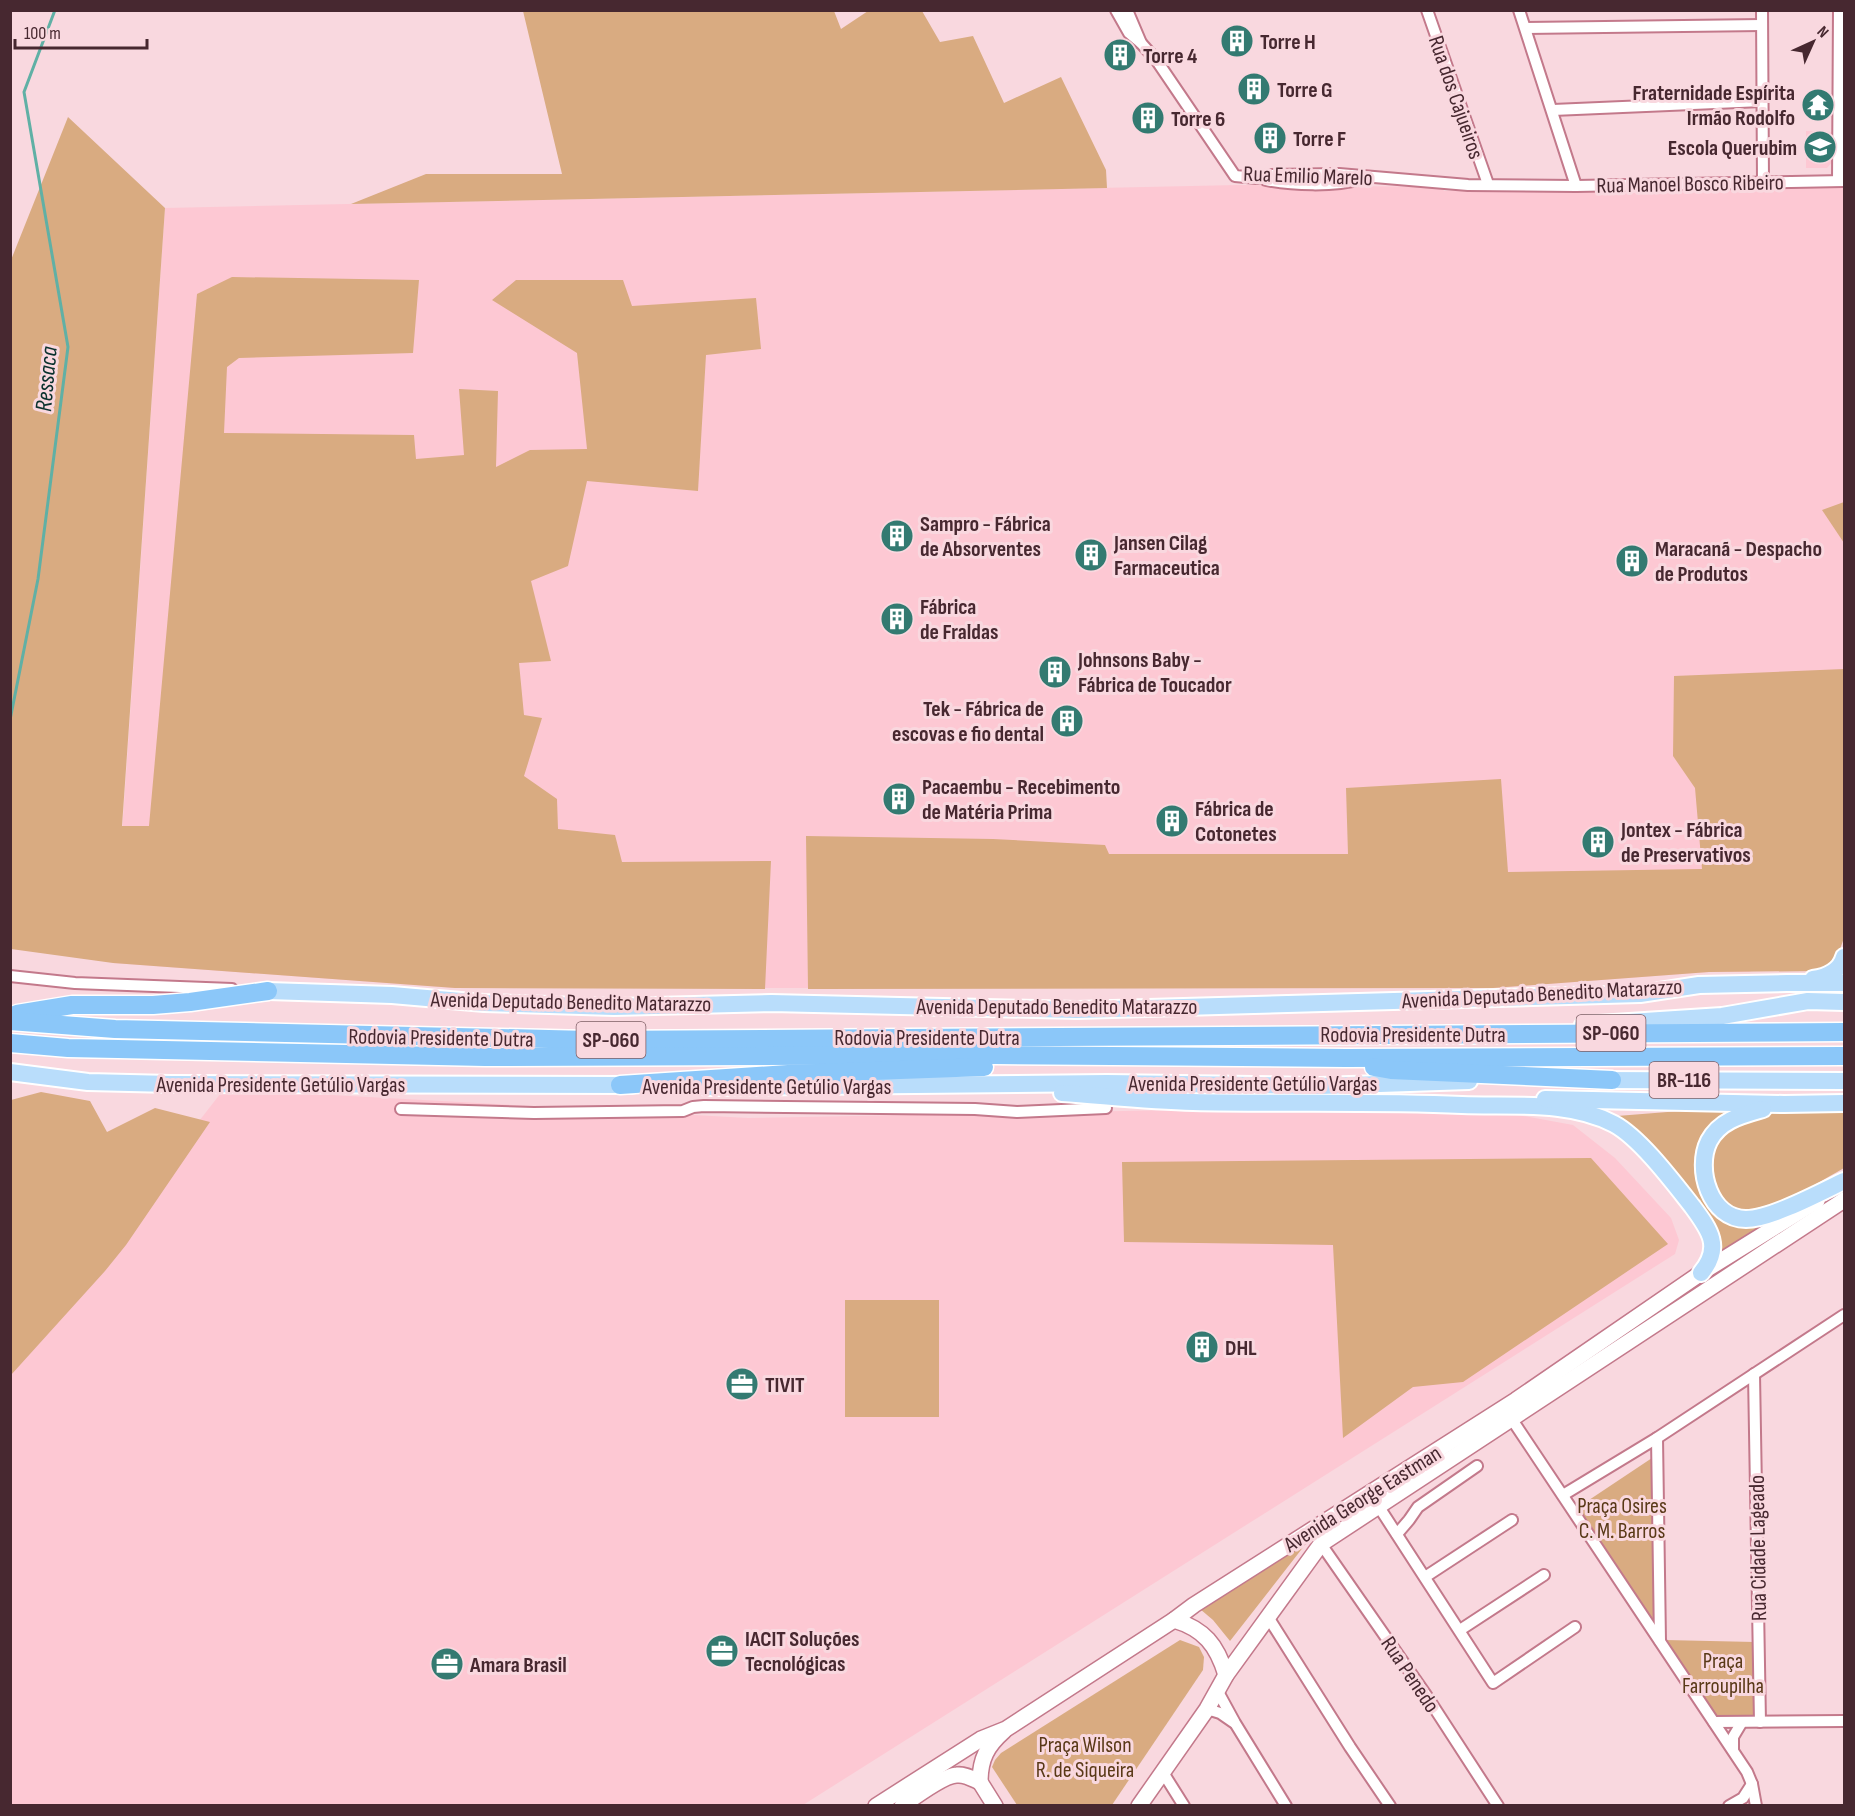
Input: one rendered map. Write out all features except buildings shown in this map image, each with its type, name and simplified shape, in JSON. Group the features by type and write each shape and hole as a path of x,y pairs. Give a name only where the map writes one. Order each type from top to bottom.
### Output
{"highway":[{"path":"10,1015 72,1005 153,1005 268,991"},
{"name":"Rodovia Presidente Dutra","path":"10,1021 115,1029 589,1040 1845,1032"},
{"name":"Rodovia Presidente Dutra","path":"10,1043 68,1048 485,1057 701,1055 1304,1058 1845,1056"},
{"path":"620,1085 788,1074 981,1067 1093,1057"},
{"path":"1704,1057 1766,1069 1845,1068"},
{"path":"1304,1058 1391,1070 1612,1080"}],"main road":[{"path":"1787,982 1827,977 1843,962 1845,957"},
{"name":"Avenida Deputado Benedito Matarazzo","path":"268,991 392,995 484,1003 614,1006 771,1003 1077,1010 1640,994 1699,985 1845,983"},
{"name":"Avenida Deputado Benedito Matarazzo","path":"1378,1034 1459,1027 1595,1025 1722,1016 1808,1001 1845,1002"},
{"name":"Avenida Presidente Getúlio Vargas","path":"10,1072 88,1082 171,1084 717,1087 1014,1083 1320,1086 1524,1079 1612,1080"},
{"name":"BR-116","path":"1612,1080 1845,1081"},
{"path":"1014,1083 1041,1092 1192,1102 1418,1102 1524,1105 1575,1111 1595,1116 1615,1124 1636,1141 1673,1182 1706,1224 1714,1245 1711,1261 1701,1273"},
{"path":"1463,1105 1558,1098 1784,1104 1845,1103"},
{"path":"1784,1104 1733,1117 1709,1141 1704,1164 1705,1179 1708,1192 1721,1211 1736,1218 1754,1218 1845,1182"},
{"name":"Avenida George Eastman","path":"876,1806 981,1739 1006,1729 1203,1599 1516,1400 1701,1273 1845,1182"},
{"name":"Avenida George Eastman","path":"1139,1806 1207,1709 1226,1675 1321,1544 1845,1200"},
{"path":"1174,1620 1191,1626 1207,1638 1218,1652 1226,1675"},
{"path":"980,1782 982,1758 995,1739 1006,1729"},
{"path":"902,1806 955,1774 968,1776 980,1782 995,1806"}],"street":[{"name":"Rua dos Cajueiros","path":"1427,10 1488,184"},
{"name":"Rua Manoel Bosco Ribeiro","path":"1519,10 1576,186 1841,181"},
{"path":"1762,10 1763,182"},
{"path":"1839,10 1841,181"},
{"name":"Rua Emilio Marelo","path":"1123,13 1141,43 1157,61 1235,176 1257,178 1269,175 1317,178 1368,177 1468,185 1576,186"},
{"path":"1526,28 1762,24"},
{"path":"1553,110 1762,101"},
{"path":"10,976 75,983 268,991"},
{"path":"401,1109 534,1113 683,1111 704,1106 975,1109 1017,1112 1106,1108"},
{"path":"1563,1495 1657,1438 1845,1315"},
{"name":"Rua Cidade Lageado","path":"1754,1374 1760,1722"},
{"path":"1511,1418 1747,1773 1752,1784 1756,1806"},
{"path":"1657,1438 1660,1641"},
{"path":"1397,1534 1418,1507 1477,1466"},
{"path":"1379,1507 1493,1683 1575,1627"},
{"path":"1425,1577 1512,1520"},
{"name":"Rua Penedo","path":"1321,1544 1426,1695 1498,1806"},
{"path":"1460,1630 1544,1575"},
{"path":"1268,1617 1390,1806"},
{"path":"1217,1690 1235,1724 1286,1806"},
{"path":"1207,1709 1220,1713 1235,1724"},
{"path":"1714,1722 1845,1721"},
{"path":"1732,1750 1733,1737 1742,1722"},
{"path":"1162,1771 1184,1806"},
{"path":"1729,1805 1743,1798 1752,1784"},
{"path":"1729,1805 1746,1806"}],"shaded area":[{"name":"Escola Querubim","path":"1806,131 1834,132 1833,161 1827,168 1806,168"},
{"path":"1238,185 1442,187 1444,191 1844,187 1844,938 1749,972 1709,972 1493,988 455,988 113,963 165,208"},
{"path":"224,1089 748,1118 1335,1107 1485,1109 1573,1125 1615,1158 1671,1218 1679,1240 1675,1254 803,1805 11,1805 10,1364"}],"green space":[{"path":"523,11 834,11 841,29 868,11 922,11 940,42 973,36 1004,103 1061,77 1106,170 1107,188 351,204 426,174 562,174"},
{"path":"68,117 165,208 122,826 149,826 197,294 232,277 419,280 413,353 239,358 227,367 224,433 414,435 416,459 464,455 459,389 498,391 496,467 530,450 587,449 577,353 492,300 516,280 623,280 632,306 756,298 761,349 706,355 698,491 587,481 568,566 531,581 551,661 519,663 524,715 542,718 524,776 557,799 558,829 615,835 622,862 771,861 765,989 455,988 113,963 11,949 11,260"},
{"path":"1844,502 1844,543 1822,510"},
{"path":"1844,669 1844,938 1836,960 1822,971 1709,972 1493,988 808,989 806,836 993,839 1105,845 1109,854 1348,854 1346,788 1501,779 1508,872 1702,869 1695,788 1673,756 1674,676"},
{"path":"41,1092 90,1101 107,1132 155,1108 210,1122 126,1245 11,1375 11,1100"},
{"path":"1743,1106 1697,1159 1730,1223 1769,1228 1721,1258 1718,1229 1617,1116"},
{"path":"1844,1108 1844,1168 1790,1198 1761,1207 1731,1208 1712,1186 1711,1154 1723,1132 1757,1115 1778,1110"},
{"path":"1591,1158 1668,1244 1463,1382 1413,1387 1343,1438 1333,1245 1124,1242 1122,1162"},
{"path":"845,1300 939,1300 939,1417 845,1417"},
{"name":"Praça Osires C. M. Barros","path":"1655,1456 1655,1625 1577,1508"},
{"path":"1308,1541 1230,1641 1213,1620 1200,1609"},
{"name":"Praça Wilson R. de Siqueira","path":"1180,1640 1199,1647 1204,1657 1203,1670 1112,1805 1017,1805 992,1767 1001,1753"},
{"name":"Praça Farroupilha","path":"1665,1640 1755,1642 1755,1717 1717,1718"}],"waterway":[{"name":"Ressaca","path":"10,720 38,579 68,347 24,92 55,10"}],"place":[{"name":"Torre H","path":"1237,41"},
{"name":"Torre 4","path":"1120,55"},
{"name":"Torre G","path":"1254,89"},
{"name":"Fraternidade Espírita Irmão Rodolfo","path":"1818,105"},
{"name":"Torre 6","path":"1148,118"},
{"name":"Torre F","path":"1270,138"},
{"name":"Escola Querubim","path":"1820,147"},
{"name":"Sampro - Fábrica de Absorventes","path":"897,536"},
{"name":"Jansen Cilag Farmaceutica","path":"1091,555"},
{"name":"Maracanã - Despacho de Produtos","path":"1632,561"},
{"name":"Fábrica de Fraldas","path":"897,619"},
{"name":"Johnsons Baby - Fábrica de Toucador","path":"1055,672"},
{"name":"Tek - Fábrica de escovas e fio dental","path":"1067,721"},
{"name":"Pacaembu - Recebimento de Matéria Prima","path":"899,799"},
{"name":"Fábrica de Cotonetes","path":"1172,821"},
{"name":"Jontex - Fábrica de Preservativos","path":"1598,842"},
{"name":"DHL","path":"1202,1347"},
{"name":"TIVIT","path":"742,1384"},
{"name":"IACIT Soluções Tecnológicas","path":"722,1651"},
{"name":"Amara Brasil","path":"447,1664"}]}
